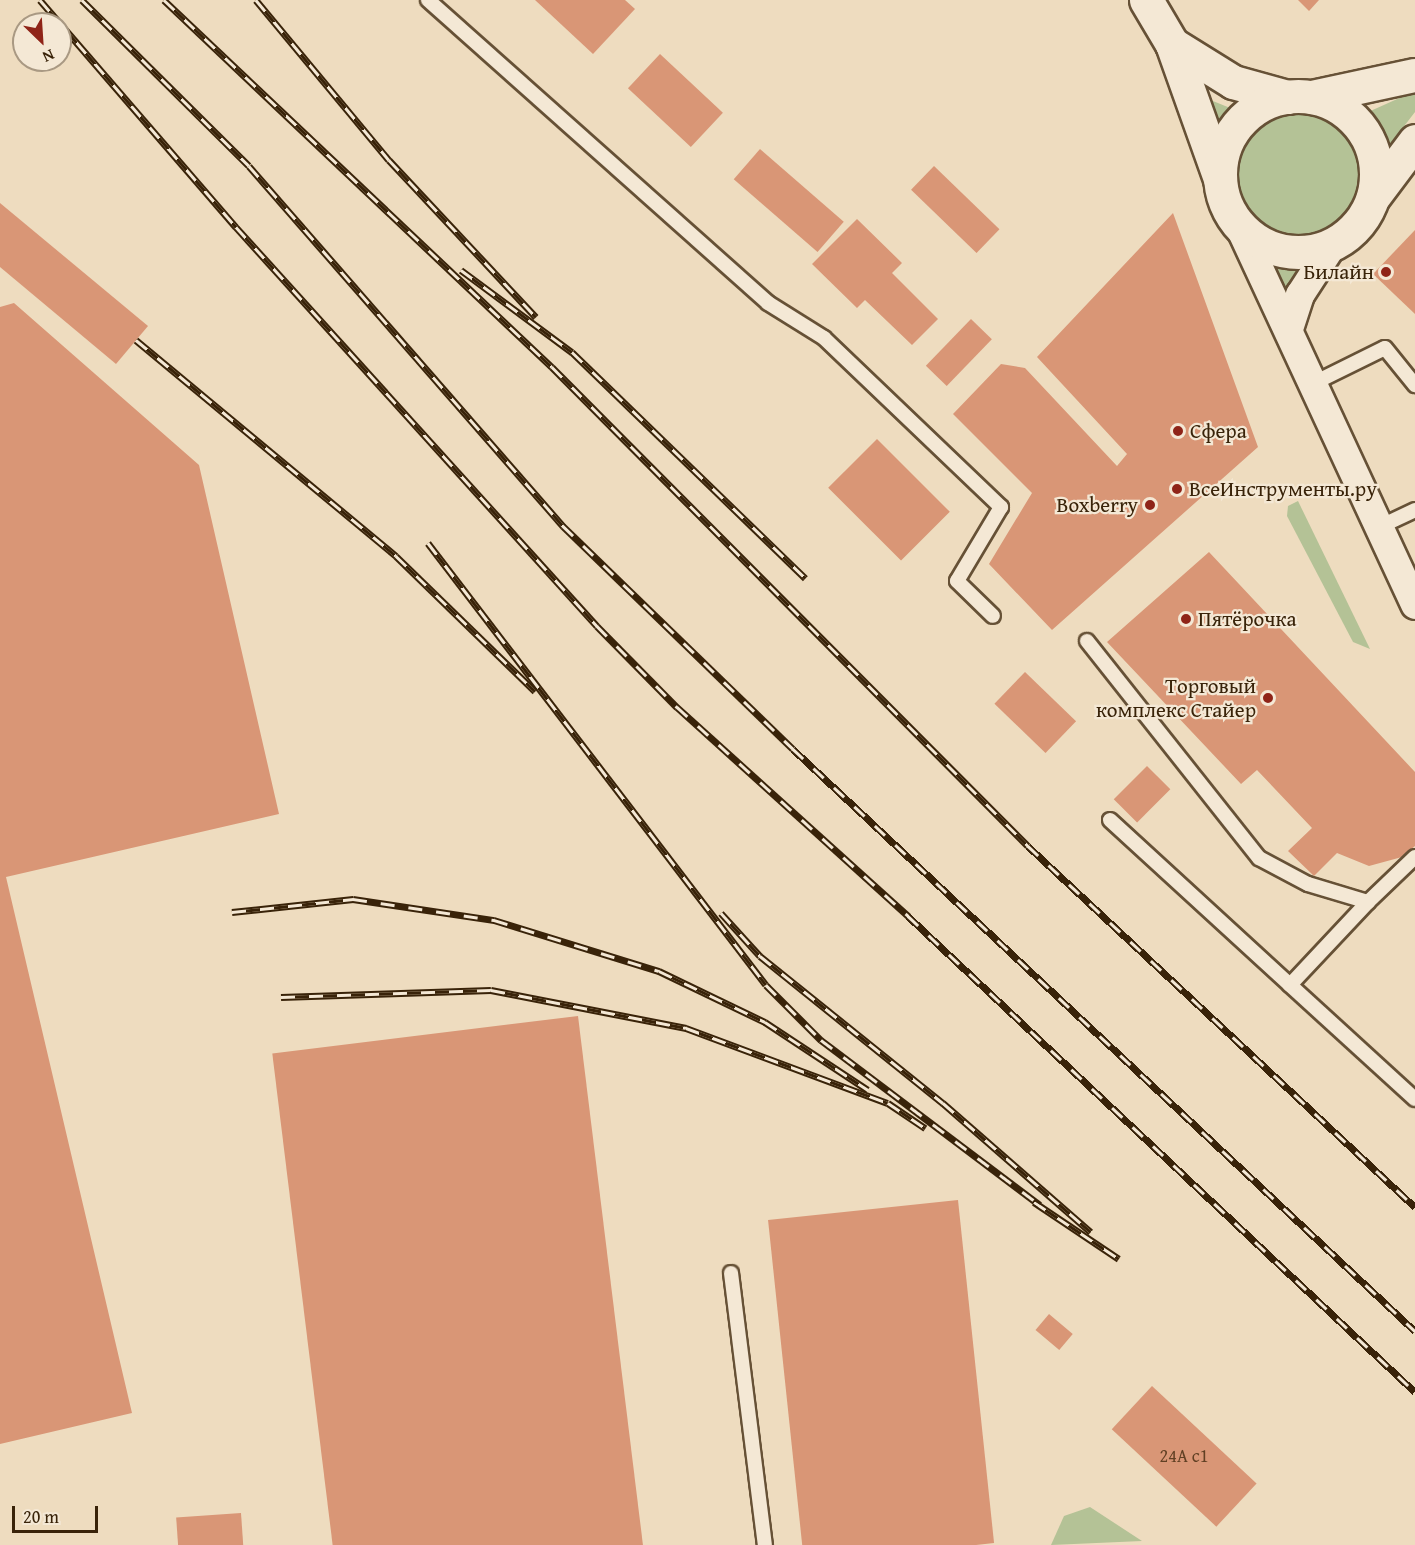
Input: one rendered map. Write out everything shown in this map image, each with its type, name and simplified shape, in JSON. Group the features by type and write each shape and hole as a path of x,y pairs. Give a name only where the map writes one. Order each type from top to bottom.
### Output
{"street":[{"path":"1146,0 1172,44 1238,224 1289,329 1377,528 1415,605"},
{"path":"1172,44 1233,82 1299,97 1342,110 1365,133 1377,176 1373,197"},
{"path":"1221,181 1222,160 1241,122 1257,108 1299,97 1415,75"},
{"path":"1289,329 1297,301 1333,244 1350,232 1415,141"},
{"path":"1238,224 1252,237 1286,251 1333,244"}],"lane":[{"path":"428,0 768,303 824,338 1001,507 957,581 993,616"},
{"path":"1312,384 1385,348 1415,385"},
{"path":"1377,528 1415,510"},
{"path":"1087,640 1259,858 1308,884 1368,902"},
{"path":"1110,820 1415,1099"},
{"path":"1290,985 1368,902 1415,857"},
{"path":"731,1273 765,1545"}],"green space":[{"path":"1415,91 1415,112 1388,147 1381,127 1366,113"},
{"path":"1208,99 1240,112 1219,141"},
{"path":"1298,111 1322,116 1343,129 1356,150 1361,174 1356,198 1343,219 1322,232 1298,237 1274,232 1253,219 1240,198 1235,174 1240,150 1253,129 1274,116"},
{"path":"1311,259 1286,298 1271,261"},
{"path":"1298,501 1370,649 1353,642 1287,516 1288,506"},
{"path":"1090,1507 1142,1541 1051,1545 1064,1516"}],"building":[{"path":"535,0 625,0 635,9 593,54"},
{"path":"1298,0 1319,0 1309,11"},
{"path":"660,54 723,113 691,147 628,88"},
{"path":"760,149 844,222 818,252 734,179"},
{"path":"934,166 999,229 977,253 911,190"},
{"path":"0,203 148,326 116,364 0,267"},
{"name":"Сфера","path":"1173,213 1258,447 1052,630 989,564 1032,493 953,414 1001,364 1025,368 1117,466 1127,454 1037,357"},
{"path":"857,219 902,263 892,273 938,319 912,345 865,300 857,308 812,264"},
{"path":"1415,230 1415,314 1373,274"},
{"path":"14,303 199,465 279,814 6,877 132,1413 0,1444 0,307"},
{"path":"971,319 992,339 947,386 926,366"},
{"path":"877,439 950,512 901,561 828,488"},
{"name":"Торговый комплекс Стайер","path":"1209,552 1415,772 1415,846 1402,857 1369,866 1337,853 1314,876 1288,851 1312,828 1257,770 1241,784 1107,642"},
{"path":"1025,672 1076,721 1046,753 994,704"},
{"path":"1147,766 1170,789 1137,823 1114,799"},
{"path":"578,1016 643,1545 333,1545 272,1054"},
{"path":"958,1200 994,1543 802,1545 768,1220"},
{"path":"1049,1314 1073,1334 1059,1350 1036,1330"},
{"path":"1152,1386 1257,1484 1216,1527 1112,1429"},
{"path":"241,1513 243,1545 178,1545 176,1518"}],"railway":[{"path":"40,0 236,227 597,626 677,707 908,916 1415,1392"},
{"path":"82,0 249,166 563,526 793,749 1415,1331"},
{"path":"164,0 552,367 1028,846 1415,1207"},
{"path":"256,0 389,160 536,317"},
{"path":"461,270 572,352 805,578"},
{"path":"136,340 396,556 535,691"},
{"path":"428,543 766,985 821,1040 1040,1205"},
{"path":"232,912 353,899 494,920 659,971 765,1022 868,1090"},
{"path":"721,913 760,956 943,1103 1091,1232"},
{"path":"281,997 491,990 686,1028 888,1103 925,1128"},
{"path":"1034,1202 1119,1259"}],"place":[{"name":"Билайн","path":"1386,272"},
{"name":"Сфера","path":"1178,431"},
{"name":"ВсеИнструменты.ру","path":"1177,489"},
{"name":"Boxberry","path":"1150,505"},
{"name":"Пятёрочка","path":"1186,619"},
{"name":"Торговый комплекс Стайер","path":"1268,698"}]}
